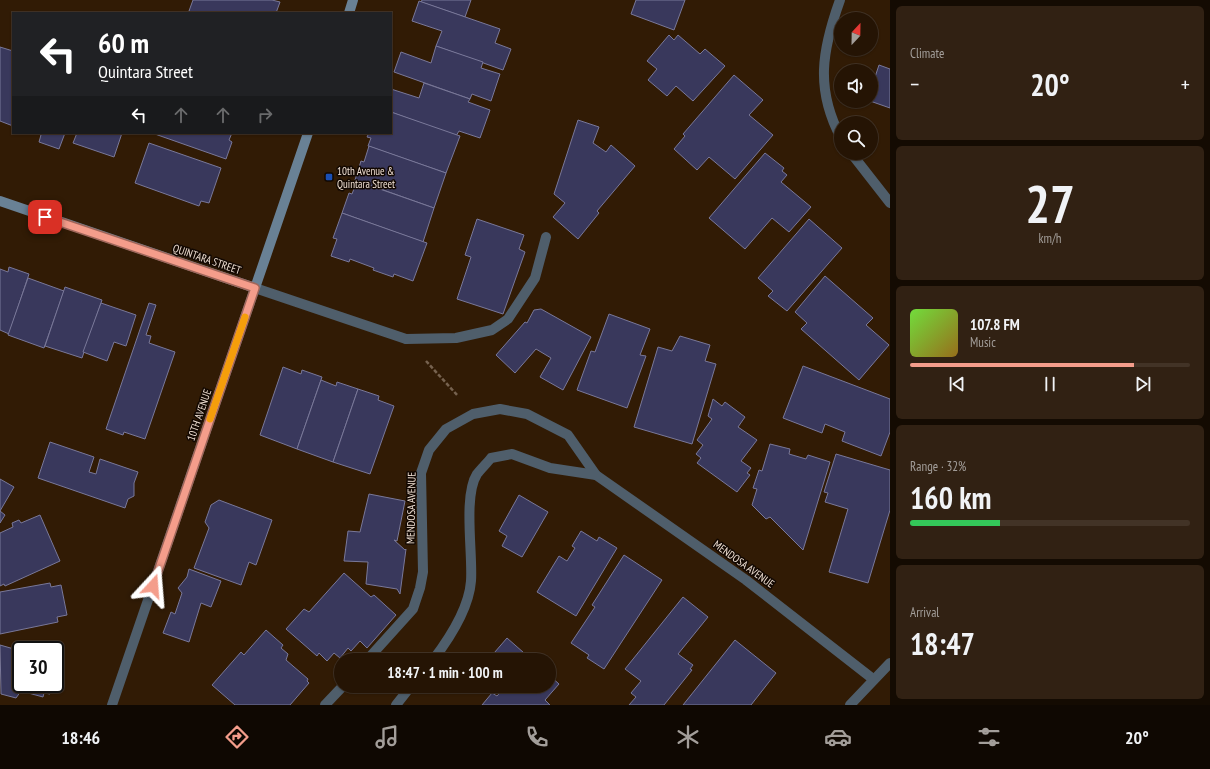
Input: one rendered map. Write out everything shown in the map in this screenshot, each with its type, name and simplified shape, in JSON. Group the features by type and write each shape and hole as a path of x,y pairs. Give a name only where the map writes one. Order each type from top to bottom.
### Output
{"street":[{"path":"349,12 353,0"},
{"path":"834,123 824,91 823,66 826,42 840,0"},
{"name":"10TH AVENUE","path":"112,705 308,134"},
{"path":"856,160 890,203"},
{"name":"QUINTARA STREET","path":"0,201 406,339 456,338 492,330 508,319 535,278 546,238"},
{"name":"MENDOSA AVENUE","path":"373,653 413,610 420,588 423,572 421,473 429,450 446,429 473,414 500,409 527,414 568,435 596,475 746,580 873,679"},
{"name":"MENDOSA AVENUE","path":"438,653 450,638 463,608 471,582 471,497 476,475 491,458 512,454 550,468 596,475"},
{"path":"850,705 873,679 890,663"},
{"path":"325,705 336,693"},
{"path":"396,705 405,693"}],"path":[{"path":"406,339 473,414"}],"building":[{"path":"193,0 272,0 280,2 276,12 189,11"},
{"path":"422,0 471,0 465,17 421,2"},
{"path":"636,0 685,0 674,30 631,14"},
{"path":"419,1 500,29 495,43 511,49 503,70 436,46 442,31 412,21"},
{"path":"669,35 674,40 678,35 700,54 705,49 725,66 693,101 676,86 667,96 648,80 657,69 647,61"},
{"path":"436,46 483,62 481,68 500,74 491,101 472,94 470,99 394,72 401,52 431,63"},
{"path":"0,47 12,51 12,126 0,121"},
{"path":"879,65 890,69 890,108 878,104"},
{"path":"734,75 763,100 749,115 773,135 735,179 709,157 697,170 674,149 685,136 683,134"},
{"path":"424,83 470,99 468,102 490,110 480,138 459,131 456,136 392,112 392,89 419,98"},
{"path":"392,112 460,136 446,173 368,146 371,138 367,137 368,134 392,134"},
{"path":"578,120 599,127 593,143 606,152 611,145 635,166 597,211 599,213 578,239 553,217 565,203 554,194"},
{"path":"38,134 65,134 59,149 39,142 41,135"},
{"path":"77,134 122,134 114,157 73,143"},
{"path":"155,134 232,134 229,140 232,142 226,159"},
{"path":"149,143 221,168 209,203 201,201 199,206 135,183"},
{"path":"369,146 446,173 434,208 355,180 361,161 364,162"},
{"path":"765,153 784,168 782,171 787,175 781,182 811,207 789,232 772,218 745,249 709,218"},
{"path":"357,181 434,208 423,242 342,213 349,193 352,194"},
{"path":"342,213 427,243 413,281 394,274 393,277 373,270 374,268 350,259 349,262 331,256 337,239 333,238"},
{"path":"477,219 524,235 519,249 525,252 503,314 457,299 471,257 465,255"},
{"path":"809,219 842,248 787,311 768,296 773,291 758,278"},
{"path":"9,267 29,274 9,334 0,330 0,269 8,272"},
{"path":"825,276 873,318 866,325 889,345 859,380 801,329 807,323 795,312"},
{"path":"28,278 64,291 44,348 8,335"},
{"path":"65,287 102,300 82,358 45,346"},
{"path":"101,303 136,315 126,346 114,342 107,361 83,352"},
{"path":"149,303 156,305 146,335 151,336 149,343 175,352 145,439 124,432 123,435 106,429"},
{"path":"541,309 591,337 563,390 540,377 551,358 536,349 515,373 496,355 525,322 527,323 534,310"},
{"path":"609,314 650,329 640,355 646,356 627,408 577,390 591,351 595,352"},
{"path":"680,336 710,345 705,361 716,364 692,444 634,427 658,347 672,351"},
{"path":"803,366 890,399 890,432 881,456 842,441 845,432 825,424 822,433 783,418"},
{"path":"283,367 301,374 302,370 322,377 297,449 260,435"},
{"path":"321,380 336,386 337,382 358,389 333,462 297,449"},
{"path":"358,389 379,396 378,400 394,406 370,474 333,462"},
{"path":"713,399 722,406 725,402 745,417 738,427 757,440 741,461 751,468 747,473 750,475 737,492 697,463 701,458 696,454 703,445 697,440 712,419 708,416"},
{"path":"50,442 94,457 89,472 96,474 100,459 138,472 134,483 134,496 128,499 125,508 38,478"},
{"path":"770,444 790,449 789,454 806,459 808,455 830,462 803,550 770,517 766,519 752,505 757,489 753,488 759,470 762,471"},
{"path":"836,454 890,470 890,510 868,583 829,572 848,509 825,502 828,493 824,492"},
{"path":"0,479 14,487 0,511"},
{"path":"369,494 405,501 397,541 394,540 405,550 406,549 400,594 397,589 366,584 368,562 344,561 348,531 360,532"},
{"path":"519,495 548,512 522,557 502,546 507,536 499,531"},
{"path":"219,500 272,520 256,565 249,562 241,585 194,568 209,528 205,522 211,505"},
{"path":"0,511 5,515 0,523"},
{"path":"40,515 60,561 5,586 4,584 0,586 0,533 13,527 12,523 19,520 21,523"},
{"path":"581,531 597,541 599,537 617,548 576,616 537,592 559,556 567,561 575,548 572,546"},
{"path":"624,555 662,580 604,669 587,658 589,655 571,643 595,607 592,605"},
{"path":"189,569 221,581 211,607 201,603 189,642 163,633 171,612 175,614 182,593 178,588 187,577"},
{"path":"344,573 371,597 374,595 396,615 367,648 360,641 351,651 348,648 344,653 334,653 327,661 319,653 317,656 286,629 304,609 309,612"},
{"path":"50,583 51,587 61,585 67,615 57,617 58,622 0,634 0,592"},
{"path":"683,597 708,617 678,654 693,665 690,669 692,670 664,705 629,705 636,697 631,693 641,681 625,669"},
{"path":"266,630 283,645 281,648 288,654 286,660 308,679 307,681 309,683 290,705 235,705 212,685 241,652 244,655"},
{"path":"507,638 524,653 494,653"},
{"path":"735,640 776,673 751,705 683,705"},
{"path":"0,645 12,648 12,693 20,693 16,698 1,694"},
{"path":"28,693 44,693 43,697"},
{"path":"492,693 497,696 500,693 551,693 545,700 550,705 482,705"}],"slow traffic":[{"path":"210,419 245,317"}],"place":[{"name":"10th Avenue & Quintara Street","path":"329,177"}],"route":[{"path":"45,217 255,288 153,586"}]}
